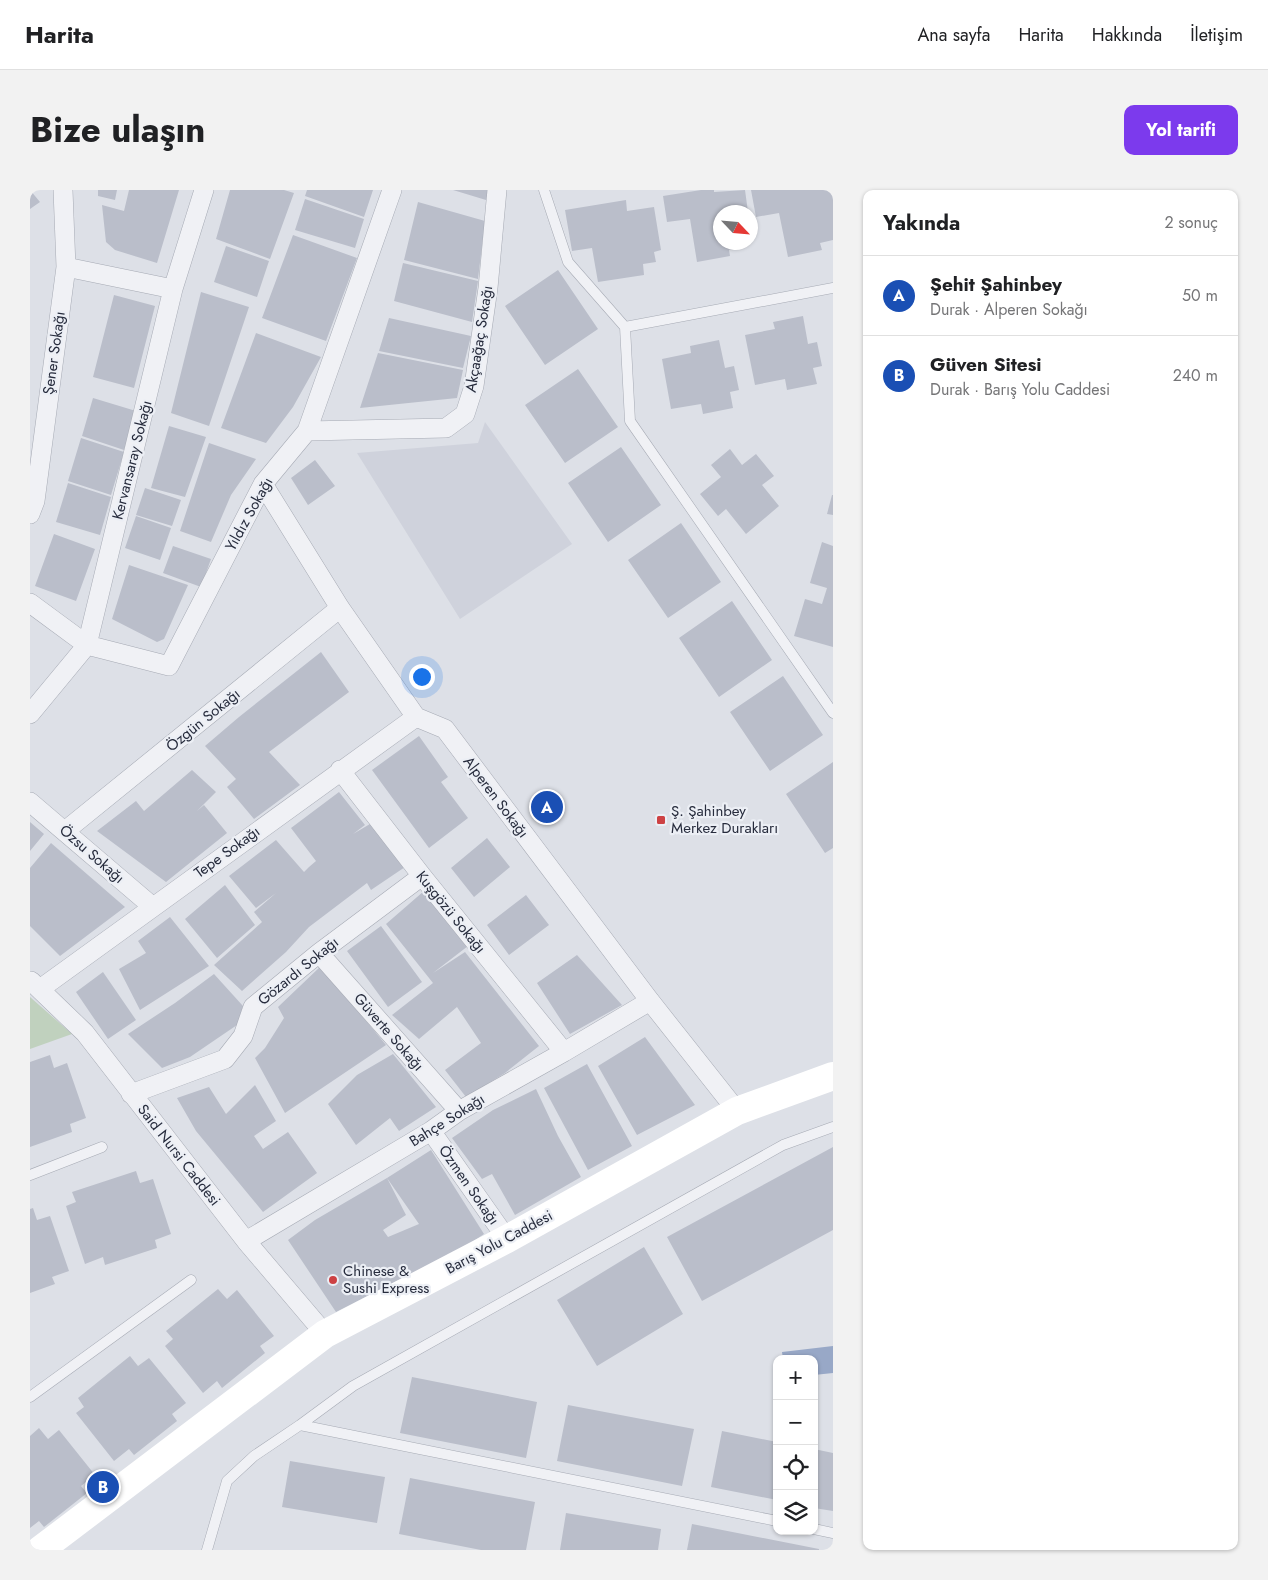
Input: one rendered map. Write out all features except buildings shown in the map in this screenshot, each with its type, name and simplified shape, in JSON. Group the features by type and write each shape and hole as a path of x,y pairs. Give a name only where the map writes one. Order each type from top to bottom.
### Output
{"main road":[{"name":"Barış Yolu Caddesi","path":"40,1550 325,1334 507,1238 737,1111 833,1076"}],"street":[{"name":"Şener Sokağı","path":"30,514 35,501 66,267 63,190"},
{"name":"Kervansaray Sokağı","path":"30,714 87,645 173,289 204,190"},
{"name":"Yıldız Sokağı","path":"30,603 87,645 169,666 263,484 307,431 392,190"},
{"name":"Akçaağaç Sokağı","path":"307,431 446,428 465,414 474,386 488,288 497,190"},
{"path":"66,267 173,289"},
{"path":"263,484 340,608 416,717"},
{"name":"Özgün Sokağı","path":"65,831 340,608"},
{"name":"Tepe Sokağı","path":"35,985 153,907 340,770 416,717"},
{"name":"Alperen Sokağı","path":"416,717 445,729 650,1001 737,1111"},
{"name":"Kuşgözü Sokağı","path":"340,770 422,876 564,1052"},
{"name":"Özsu Sokağı","path":"30,802 153,907"},
{"name":"Gözardı Sokağı","path":"131,1094 225,1059 243,1036 253,1007 319,953 422,876"},
{"name":"Güverte Sokağı","path":"319,953 459,1111"},
{"name":"Said Nursi Caddesi","path":"35,985 85,1034 246,1241 325,1334"},
{"name":"Bahçe Sokağı","path":"246,1241 431,1131 459,1111 650,1001"},
{"name":"Özmen Sokağı","path":"431,1131 507,1238"}],"lane":[{"path":"544,190 568,262 625,327 630,421 833,713"},
{"path":"625,327 833,288"},
{"path":"207,1550 227,1481 254,1456 353,1386 783,1145 833,1127"},
{"path":"30,1176 102,1148"},
{"path":"30,1397 191,1280"},
{"path":"300,1424 773,1520"},
{"path":"818,1530 833,1533"}],"shaded area":[{"path":"485,422 572,544 460,619 357,453 478,443"}],"green space":[{"path":"30,997 72,1034 30,1049"}],"water":[{"path":"833,1346 833,1373 818,1375 818,1355 782,1355 782,1352"}],"place":[{"name":"Şehit Şahinbey","path":"547,807"},
{"name":"Ş. Şahinbey Merkez Durakları","path":"661,820"},
{"name":"Chinese & Sushi Express","path":"333,1280"},
{"name":"Güven Sitesi","path":"103,1487"}]}
